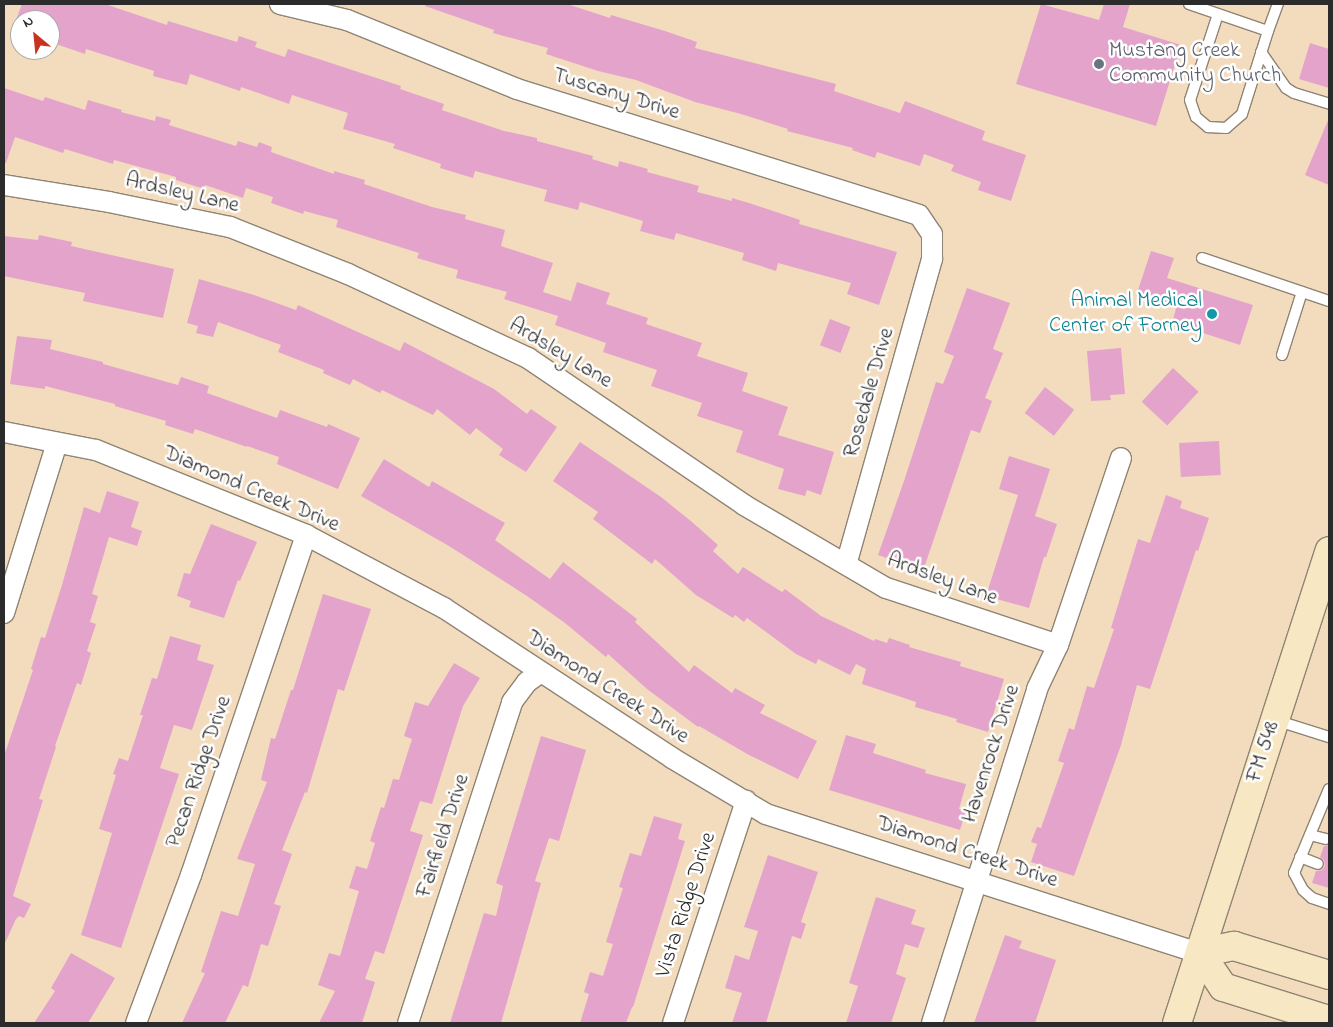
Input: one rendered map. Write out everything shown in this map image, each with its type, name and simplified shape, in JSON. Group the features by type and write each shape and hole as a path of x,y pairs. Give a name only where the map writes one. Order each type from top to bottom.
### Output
{"main road":[{"name":"FM 548","path":"1177,1023 1329,551"},
{"path":"1329,975 1234,946 1200,954 1223,987 1329,1020"}],"street":[{"name":"Tuscany Drive","path":"280,4 347,20 517,89 919,215 932,234"},
{"name":"Ardsley Lane","path":"4,185 109,202 230,227 348,274 528,358 744,505 886,588 1058,645"},
{"name":"Rosedale Drive","path":"846,564 932,259 932,234"},
{"name":"Diamond Creek Drive","path":"4,432 96,450 306,535 444,608 540,673 672,758 766,814 1200,954"},
{"path":"4,614 57,443"},
{"name":"Havenrock Drive","path":"932,1023 1037,689 1058,645 1120,458"},
{"name":"Pecan Ridge Drive","path":"136,1023 191,875 306,535"},
{"name":"Fairfield Drive","path":"408,1023 512,702 527,682 540,673"},
{"name":"Vista Ridge Drive","path":"673,1023 746,801"}],"lane":[{"path":"1189,4 1268,30"},
{"path":"1218,14 1190,100 1196,117 1208,127 1226,128 1242,114 1278,4"},
{"path":"1261,52 1286,88 1294,93 1329,104"},
{"path":"1202,258 1329,301"},
{"path":"1282,356 1302,292"},
{"path":"1275,720 1329,737"},
{"path":"1329,789 1325,809 1310,835 1294,873 1303,890 1312,898 1329,904"},
{"path":"1310,835 1326,839"},
{"path":"1300,857 1318,864"}],"building":[{"path":"22,4 105,4 167,25 168,21 237,42 239,36 257,42 255,47 285,57 288,49 401,86 400,89 444,104 442,110 504,131 537,138 537,141 593,156 592,159 618,167 619,161 648,169 647,172 699,186 697,192 732,201 732,198 749,203 800,220 799,224 897,252 879,305 847,294 851,283 778,263 776,271 742,260 744,253 676,233 674,240 640,231 643,221 580,202 578,210 544,201 547,190 475,171 473,178 440,168 441,164 393,148 395,144 343,129 348,113 292,95 289,104 241,87 240,91 190,74 187,85 153,76 154,71 86,49 85,54 60,45 60,10 20,10"},
{"path":"425,4 567,4 610,18 611,15 697,42 695,48 836,84 834,91 900,113 905,101 985,131 982,140 1026,155 1011,201 978,190 981,182 951,171 954,165 924,154 920,166 877,152 875,158 852,150 853,148 787,131 788,129 695,102 636,80 598,71 546,54 548,48 493,33 494,30 425,6"},
{"name":"Mustang Creek Community Church","path":"1041,4 1099,20 1104,4 1130,4 1123,27 1181,45 1156,126 1016,84"},
{"path":"1310,43 1329,49 1329,88 1299,79"},
{"path":"4,88 43,101 45,97 85,110 88,100 122,110 121,112 155,121 156,116 171,120 169,125 236,146 238,141 257,147 259,142 272,147 271,152 334,174 334,171 365,180 364,184 432,207 466,215 465,219 505,230 501,246 553,263 543,292 571,301 577,282 610,293 606,304 648,318 646,324 702,343 697,356 748,373 742,391 788,407 778,435 834,452 821,495 807,490 805,496 778,489 784,469 736,452 743,431 697,416 702,403 651,386 657,370 603,352 606,343 555,325 558,316 504,299 507,292 456,278 458,270 417,258 419,253 336,227 338,220 304,211 303,214 271,203 273,197 246,188 243,198 205,185 204,189 176,180 176,177 114,160 113,164 65,149 63,153 15,137 6,163 4,163"},
{"path":"1329,118 1329,185 1305,175"},
{"path":"39,235 72,242 71,246 174,269 163,318 83,301 85,293 4,276 4,236 38,240"},
{"name":"Animal Medical Center of Forney","path":"1151,251 1174,258 1167,278 1253,305 1240,345 1172,323 1176,309 1136,296"},
{"path":"199,279 254,295 296,310 298,305 400,351 404,342 494,389 527,414 531,409 557,427 526,472 499,455 503,449 476,428 470,435 437,409 433,415 382,390 380,393 353,379 350,385 323,373 324,370 278,352 281,345 218,322 213,337 196,333 198,326 187,323"},
{"path":"967,288 1010,303 993,349 1003,353 985,398 992,401 980,433 971,430 923,571 878,555 936,382 943,384 954,356 944,352"},
{"path":"830,319 851,327 841,353 820,345"},
{"path":"17,336 52,340 50,349 103,362 103,364 178,385 181,377 209,386 207,393 277,418 280,410 327,427 328,424 360,438 338,489 277,464 279,457 195,429 193,434 165,425 166,421 115,406 115,404 45,386 45,389 10,384"},
{"path":"1121,348 1125,394 1110,395 1111,400 1091,401 1087,351"},
{"path":"1173,368 1199,392 1167,426 1142,402"},
{"path":"1045,387 1074,410 1054,436 1025,413"},
{"path":"1219,441 1221,475 1181,477 1179,443"},
{"path":"580,442 661,497 692,522 718,545 713,551 738,574 743,567 782,592 785,589 821,616 874,641 875,639 887,643 889,638 910,645 909,647 961,662 960,666 1004,679 988,732 956,722 957,719 915,707 916,702 862,684 866,669 856,664 850,675 818,659 816,664 796,654 747,618 744,622 735,615 733,618 696,595 655,559 652,564 593,519 598,512 553,481"},
{"path":"1009,456 1050,469 1035,516 1057,524 1046,557 1044,557 1029,608 986,596 1018,495 999,489"},
{"path":"384,459 429,487 432,481 505,523 495,540 550,579 563,562 637,619 635,622 689,672 694,665 732,693 735,688 765,705 760,713 817,741 798,779 698,727 647,689 608,654 606,657 565,623 527,596 449,546 361,496"},
{"path":"107,491 139,502 131,527 142,531 137,546 109,537 92,594 98,596 90,622 96,624 87,651 91,653 81,685 77,683 55,746 39,799 43,800 13,896 31,904 24,918 19,916 16,919 4,945 4,756 33,670 31,669 41,637 45,638 84,507 100,513"},
{"path":"1166,495 1182,501 1180,508 1209,518 1198,551 1196,550 1150,689 1137,685 1121,745 1074,876 1031,862 1037,844 1031,842 1037,827 1041,828 1064,763 1058,761 1069,728 1074,730 1087,686 1094,688 1114,629 1111,628 1138,539 1150,543"},
{"path":"211,524 257,542 240,581 238,580 224,618 189,607 191,601 177,596 184,573 190,574"},
{"path":"323,594 371,609 344,691 338,689 307,793 305,792 282,850 292,854 274,904 281,906 268,946 261,944 248,987 243,985 225,1023 182,1023 205,973 201,972 221,911 238,916 255,864 237,859 267,782 261,780 271,738 275,739 291,690 293,690"},
{"path":"170,636 201,645 197,660 214,665 192,730 174,725 160,768 179,774 121,948 81,935 112,833 99,829 116,775 113,774 119,758 128,761 143,715 140,715 152,678 157,679"},
{"path":"454,663 480,678 463,706 432,804 420,801 410,831 423,835 384,954 375,951 365,979 375,982 362,1023 319,1023 335,991 318,985 329,953 340,956 359,891 349,888 356,866 367,869 375,843 370,841 381,807 384,808 393,779 399,780 412,739 404,736 415,702 428,706"},
{"path":"846,735 876,744 873,753 926,770 925,773 966,784 959,809 966,810 960,830 829,790"},
{"path":"541,736 586,750 559,841 549,838 535,881 541,883 501,1023 450,1023 484,913 496,916 503,886 496,883"},
{"path":"654,816 682,824 678,839 685,841 633,1007 626,1023 580,1023 589,994 584,992 590,972 603,976 613,944 606,942 623,888 619,887 630,853 641,856"},
{"path":"1329,845 1329,888 1312,883 1316,871 1322,870 1325,866 1324,860 1320,857 1324,846"},
{"path":"768,855 818,872 801,922 806,924 801,939 792,936 766,1023 732,1023 742,993 725,988 735,955 749,960 758,931 744,927"},
{"path":"876,897 916,910 911,924 925,928 918,948 905,944 896,974 906,978 891,1023 846,1023 858,986 849,983"},
{"path":"1005,935 1022,941 1019,948 1056,960 1035,1023 974,1023"},
{"path":"71,953 115,978 88,1023 34,1023 55,991 51,988"}],"place":[{"name":"Mustang Creek Community Church","path":"1099,64"},
{"name":"Animal Medical Center of Forney","path":"1212,314"}]}
